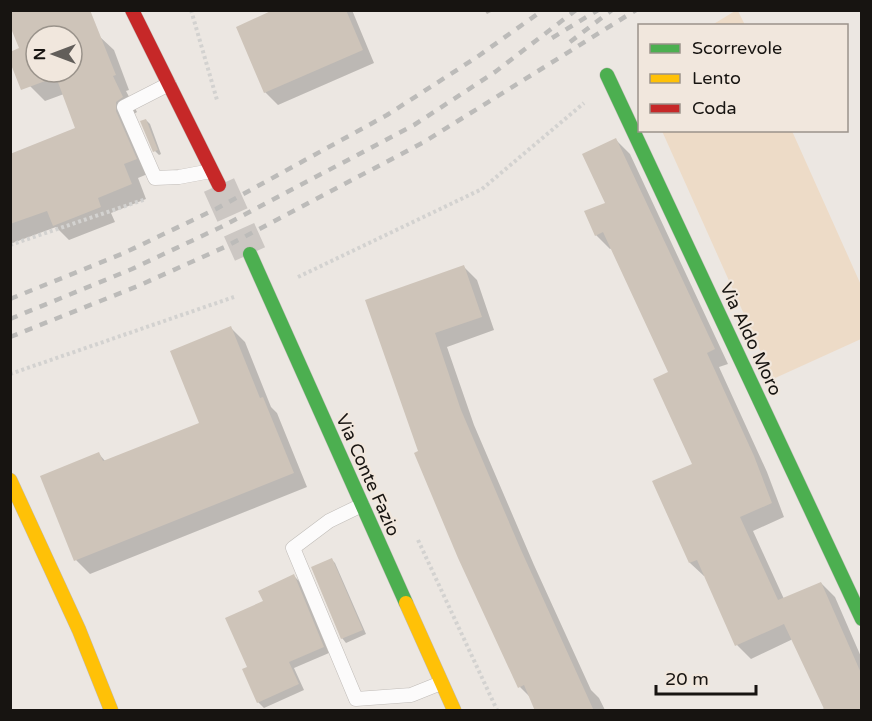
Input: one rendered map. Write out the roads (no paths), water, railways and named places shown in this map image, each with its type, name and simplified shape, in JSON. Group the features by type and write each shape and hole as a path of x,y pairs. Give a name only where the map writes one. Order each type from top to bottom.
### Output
{"street":[{"path":"132,10 219,185"},
{"name":"Via Aldo Moro","path":"609,78 861,619"},
{"name":"Via Conte Fazio","path":"250,254 454,711"},
{"path":"10,480 79,630 111,711"}],"lane":[{"path":"169,84 124,107 155,178 178,177 212,170"},
{"path":"362,504 329,521 293,548 356,699 411,695 441,683"}],"tunnel":[{"path":"219,185 250,254"}],"railway":[{"path":"10,299 124,253 216,209 387,115 477,57 543,10"},
{"path":"10,319 132,269 221,227 414,125 495,72 576,10"},
{"path":"552,38 598,10"},
{"path":"570,42 612,10"},
{"path":"10,337 138,286 227,246 424,142 636,10"}]}
